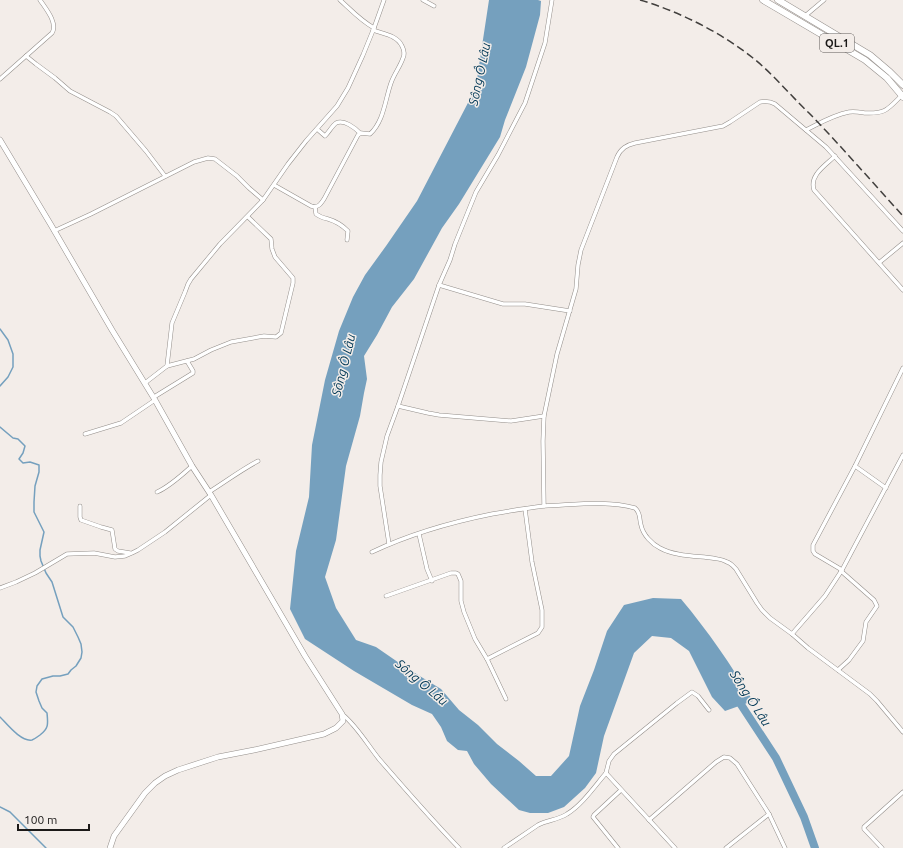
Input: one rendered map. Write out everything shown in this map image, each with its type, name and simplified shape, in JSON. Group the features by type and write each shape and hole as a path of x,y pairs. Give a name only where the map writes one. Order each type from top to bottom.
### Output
{"highway":[{"name":"QL.1","path":"763,0 865,60 887,78 903,96"},
{"name":"QL.1","path":"778,0 870,55 903,85"}],"main road":[{"path":"0,140 112,330 154,398 192,466 305,656 342,714 340,724 336,728 324,734 261,749 218,757 178,770 165,776 155,783 145,794 114,836 110,848"}],"street":[{"path":"0,79 54,30 53,21 40,0"},
{"path":"317,129 325,136 336,124 342,122 352,126 360,133 370,134 378,124 384,110 391,82 401,64 404,53 403,47 398,39 368,25 340,0"},
{"path":"167,366 172,323 188,284 220,244 263,200 288,164 342,99 374,29 384,0"},
{"path":"423,0 434,6"},
{"path":"389,544 381,496 380,475 382,456 387,436 439,285 476,192 498,155 525,103 545,43 552,0"},
{"path":"805,16 824,0"},
{"path":"26,56 70,91 116,116 165,176"},
{"path":"806,130 828,118 849,112 868,113 884,111 890,108 903,96"},
{"path":"544,506 544,416 557,354 576,289 581,250 592,218 617,157 622,149 636,143 723,126 756,104 764,101 770,102 775,104 822,143 903,231"},
{"path":"315,207 318,206 324,199 360,133"},
{"path":"835,156 814,178 814,190 880,262 903,290"},
{"path":"54,231 204,158 215,159 237,176 263,200"},
{"path":"274,185 315,207"},
{"path":"315,207 316,214 319,217 329,219 348,231 347,240"},
{"path":"145,383 167,366 187,361 231,342 264,336 276,337 280,335 293,278 275,257 271,239 248,217"},
{"path":"880,262 903,243"},
{"path":"439,285 503,304 525,304 570,311"},
{"path":"85,434 121,423 154,398 193,373 187,361"},
{"path":"838,670 863,641 866,622 877,606 874,600 842,571 815,554 813,545 855,466 903,368"},
{"path":"398,406 428,413 512,421 544,416"},
{"path":"792,634 825,596 842,571 903,455"},
{"path":"0,588 35,573 68,554 94,553 115,557 125,556 132,553 165,532 228,480 258,461"},
{"path":"157,492 161,491 192,466"},
{"path":"855,466 886,488"},
{"path":"372,552 389,544 419,534 493,514 544,506 598,503 635,508 640,514 643,531 651,541 662,549 676,553 722,560 731,564 736,569 762,610 770,618 870,694 903,732"},
{"path":"80,506 81,520 100,527 111,529 115,549 118,551 132,553"},
{"path":"487,659 538,633 542,627 542,610 532,562 525,509"},
{"path":"419,534 427,569 432,581"},
{"path":"386,596 451,574 458,574 461,581 461,601 464,612 475,639 487,659 506,698"},
{"path":"504,848 543,822 567,814 577,806 606,773 609,761 614,754 692,692 698,696 709,710"},
{"path":"342,714 378,758 459,848"},
{"path":"649,820 716,762 724,757 730,758 737,764 769,814 785,848"},
{"path":"606,773 675,848"},
{"path":"618,848 593,817 621,790"},
{"path":"882,848 864,829 865,825 903,792"},
{"path":"726,848 769,814"}],"water":[{"path":"489,0 538,0 541,1 540,15 526,67 505,120 500,137 459,204 442,228 414,279 392,307 364,356 367,379 360,416 346,466 336,540 325,577 336,608 356,640 376,647 441,689 459,710 536,776 551,776 569,756 580,706 607,631 624,605 653,598 681,599 719,648 753,701 725,711 712,697 689,651 671,638 652,636 634,653 604,736 596,773 585,788 564,807 548,813 530,813 519,810 491,784 474,764 467,751 458,750 447,741 441,727 432,714 412,705 354,671 305,639 290,609 296,551 309,497 312,445 325,380 339,331 353,297 365,275 417,201 471,97 477,79"}],"waterway":[{"path":"0,329 8,340 13,354 13,367 8,377 0,386"},
{"path":"0,427 13,438 18,439 25,446 19,459 23,463 30,462 39,465 39,472 35,486 34,512 44,532 40,550 41,561 52,582 63,617 73,627 81,644 82,652 81,658 76,666 68,674 42,679 37,686 36,692 42,708 47,713 48,720 46,728 35,739 28,740 23,738 14,732 0,717"},
{"name":"Sông Ô Lâu","path":"736,697 776,758 804,817 815,848"},
{"path":"0,807 10,812 46,848"}],"railway":[{"path":"640,0 669,10 699,24 728,40 753,58 845,151 903,216"}]}
